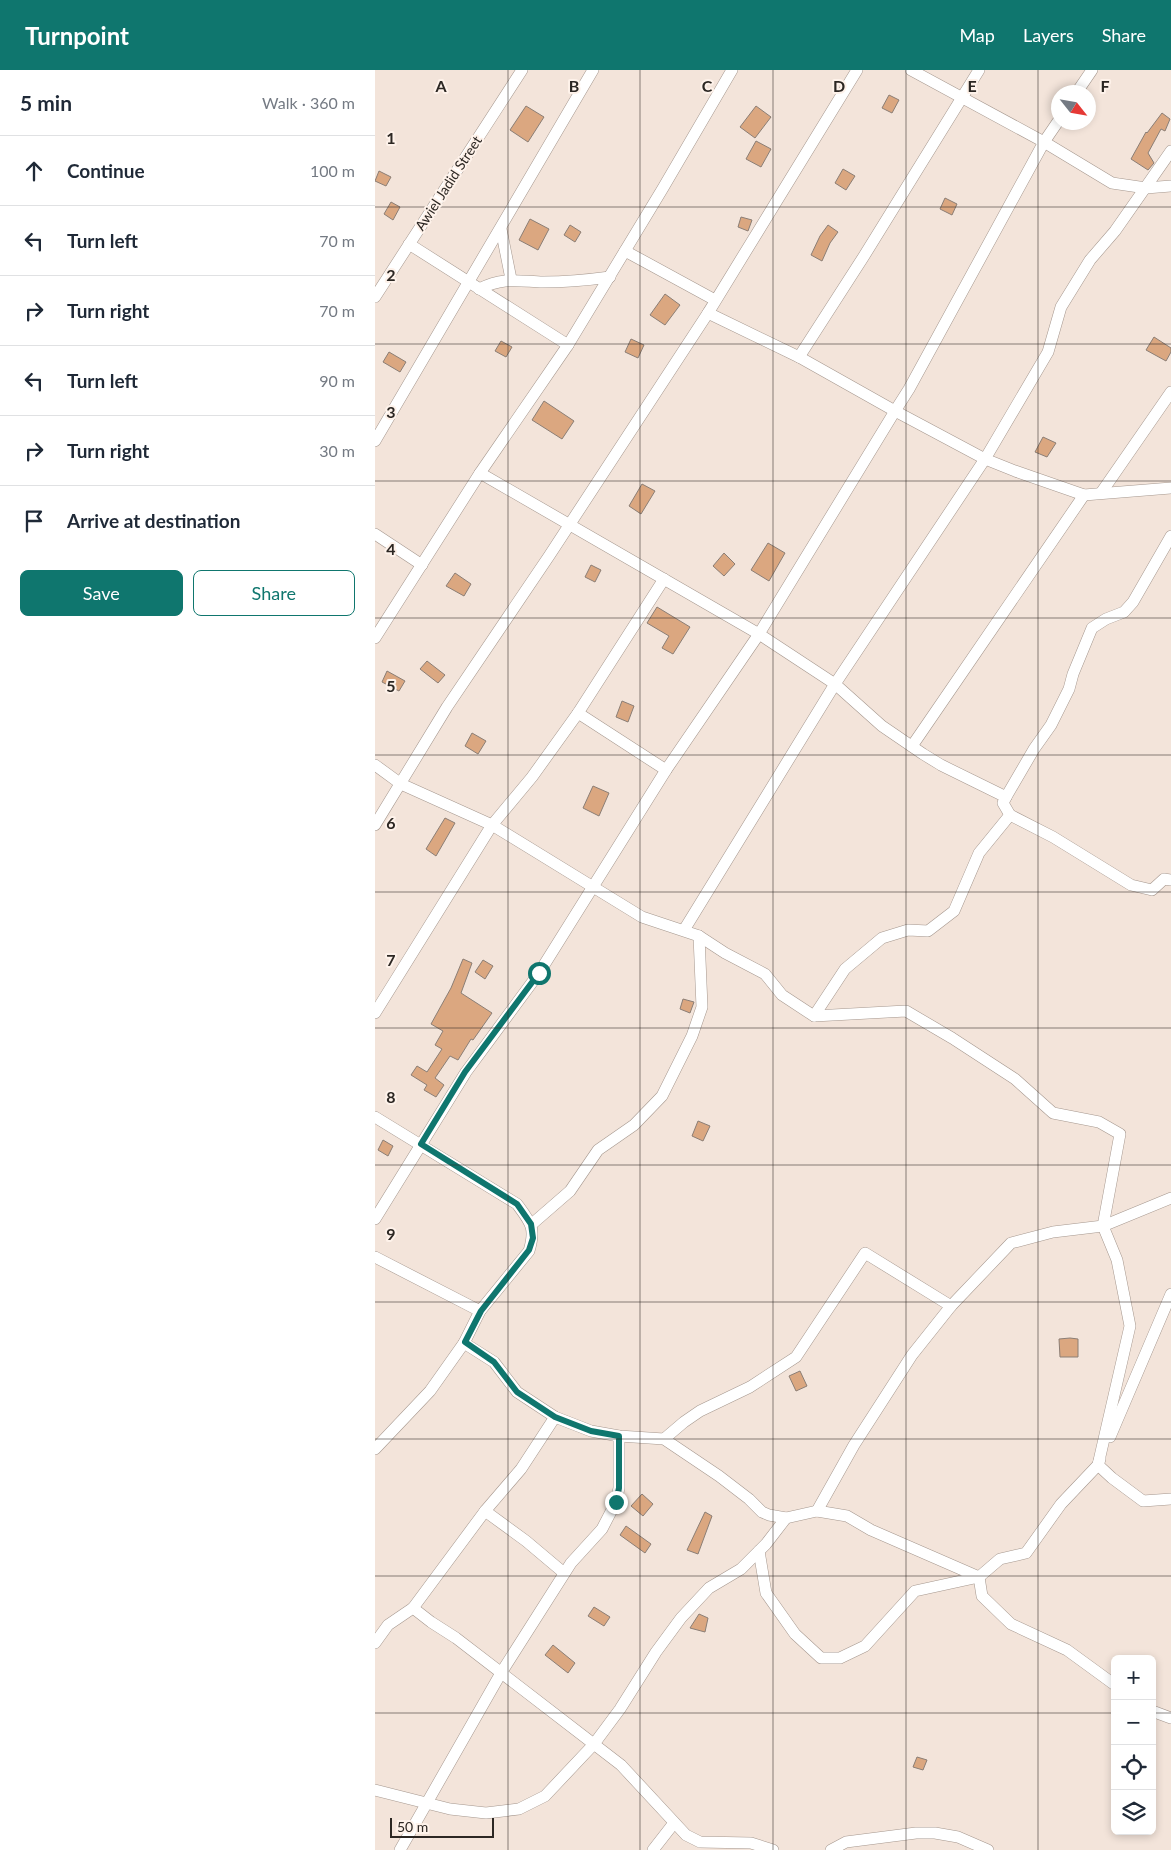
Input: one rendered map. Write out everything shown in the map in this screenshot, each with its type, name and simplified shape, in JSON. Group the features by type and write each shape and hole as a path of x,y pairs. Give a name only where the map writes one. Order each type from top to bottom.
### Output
{"street":[{"name":"Awiel Jadid Street","path":"375,297 521,70"},
{"path":"375,441 474,286 501,229 593,70"},
{"path":"375,638 481,473 568,345 731,70"},
{"path":"375,825 447,707 708,313 857,70"},
{"path":"911,70 1044,142 1112,183 1146,188 1171,186"},
{"path":"799,356 865,256 979,70"},
{"path":"1082,85 1092,70"},
{"path":"375,1219 465,1072 539,973 666,770 759,634 909,389 1052,130"},
{"path":"684,930 835,684 985,459 1049,352 1061,307 1090,260 1115,231 1171,151"},
{"path":"501,229 511,279"},
{"path":"409,244 568,345"},
{"path":"625,251 715,300"},
{"path":"474,286 511,279 545,282 610,277"},
{"path":"708,313 799,356 895,411 985,459 1015,471 1085,495 1171,488"},
{"path":"1101,493 1171,392"},
{"path":"481,473 759,634 835,684 882,726 941,766 1005,797"},
{"path":"912,746 1085,495"},
{"path":"375,534 422,565"},
{"path":"1171,536 1133,602 1124,612 1106,619 1093,628 1073,674 1069,689 1051,725 1034,749 1003,803 1010,815 1053,837 1131,884 1152,890 1164,880 1171,880"},
{"path":"375,1013 492,825 532,777 578,713 664,579"},
{"path":"578,713 666,770"},
{"path":"375,765 401,784 492,825 642,917 699,936 725,953 765,974 782,994 814,1016 906,1011 1015,1079 1053,1113 1099,1122 1120,1134 1103,1226 1117,1260 1131,1326 1098,1464"},
{"path":"814,1016 845,969 882,938 907,930 929,931 954,911 979,853 1010,815"},
{"path":"531,1224 570,1191 598,1150 634,1125 662,1096 693,1036 702,1007 699,936"},
{"path":"375,1117 517,1204 531,1224 533,1238 529,1250 481,1311 465,1342 431,1391 375,1448"},
{"path":"817,1511 853,1444 912,1355 951,1306 1011,1243 1053,1232 1103,1226 1171,1198"},
{"path":"664,1439 700,1411 750,1387 796,1357 865,1253 951,1306"},
{"path":"375,1257 481,1311"},
{"path":"759,1551 766,1593 795,1634 821,1658 840,1658 865,1646 915,1591 979,1577 1000,1559 1026,1553 1061,1504 1098,1464 1171,1294"},
{"path":"465,1342 494,1362 517,1392 555,1417 591,1431 619,1436 664,1439 719,1476 769,1515 786,1518 817,1511 847,1516 871,1530 979,1577"},
{"path":"375,1642 388,1625 413,1608 485,1511 521,1469 555,1417"},
{"path":"400,1850 501,1673 571,1563 602,1529 616,1502 619,1488 619,1436"},
{"path":"1098,1464 1112,1478 1143,1501 1171,1499"},
{"path":"485,1511 526,1541 564,1573"},
{"path":"375,1790 450,1809 486,1813 519,1809 545,1796 594,1744 620,1709 655,1652 681,1618 709,1588 741,1569 759,1551 786,1518"},
{"path":"979,1577 982,1596 1011,1624 1067,1650 1111,1682"},
{"path":"413,1608 456,1638 621,1766 686,1835 700,1842 751,1843 773,1850"},
{"path":"1156,1712 1171,1718"},
{"path":"653,1850 674,1823"},
{"path":"831,1850 846,1842 926,1833 958,1837 988,1850"}],"building":[{"path":"889,95 899,100 892,113 882,108"},
{"path":"526,106 544,117 528,142 510,130"},
{"path":"756,106 771,117 755,138 740,127"},
{"path":"1162,113 1170,119 1165,131 1161,129 1148,153 1154,163 1148,170 1131,159 1146,132"},
{"path":"756,141 771,149 761,167 746,159"},
{"path":"843,169 855,176 846,190 835,183"},
{"path":"379,171 391,177 386,186 375,181"},
{"path":"945,198 957,204 952,215 940,209"},
{"path":"391,202 400,207 393,220 384,214"},
{"path":"741,217 752,220 748,231 738,227"},
{"path":"530,219 549,229 538,250 519,240"},
{"path":"570,225 581,232 575,242 564,235"},
{"path":"828,225 838,232 830,243 822,261 811,255 820,236"},
{"path":"665,294 680,305 665,325 650,315"},
{"path":"1154,337 1171,348 1166,361 1146,350"},
{"path":"631,339 644,345 638,358 625,352"},
{"path":"501,341 512,347 506,357 495,351"},
{"path":"389,352 406,362 400,372 383,362"},
{"path":"544,401 574,421 562,439 532,420"},
{"path":"1043,437 1056,443 1047,457 1035,452"},
{"path":"642,484 655,491 641,514 629,506"},
{"path":"768,543 785,553 769,581 751,570"},
{"path":"724,553 735,564 724,576 713,566"},
{"path":"591,565 601,570 595,582 585,577"},
{"path":"455,573 471,584 464,596 446,586"},
{"path":"657,607 690,627 673,654 662,648 669,636 647,623"},
{"path":"427,661 445,675 438,683 420,669"},
{"path":"387,671 405,681 399,691 382,682"},
{"path":"622,701 634,706 628,722 616,717"},
{"path":"472,733 486,741 478,754 465,746"},
{"path":"593,786 609,793 599,816 583,808"},
{"path":"445,818 455,823 436,856 426,849"},
{"path":"463,959 472,963 461,993 492,1013 473,1040 471,1039 458,1060 450,1056 435,1078 444,1085 436,1097 424,1090 427,1085 411,1075 417,1066 427,1072 442,1049 435,1045 443,1031 431,1024 451,988"},
{"path":"483,960 493,966 485,979 475,972"},
{"path":"683,999 694,1002 690,1013 680,1009"},
{"path":"698,1121 710,1126 703,1141 692,1136"},
{"path":"383,1140 393,1146 388,1156 378,1150"},
{"path":"1059,1339 1078,1339 1078,1357 1060,1357"},
{"path":"800,1371 807,1386 796,1391 789,1376"},
{"path":"642,1494 653,1504 643,1516 631,1506"},
{"path":"705,1512 712,1516 698,1554 687,1550"},
{"path":"626,1526 651,1544 645,1553 620,1535"},
{"path":"594,1607 610,1617 604,1626 588,1616"},
{"path":"699,1614 708,1618 705,1632 690,1628"},
{"path":"553,1645 575,1663 568,1673 545,1655"},
{"path":"917,1757 927,1760 923,1770 913,1767"}],"route":[{"path":"539,973 465,1072 421,1144 517,1204 531,1224 533,1238 529,1250 481,1311 465,1342 494,1362 517,1392 555,1417 591,1431 619,1436 619,1488 616,1502"}]}
